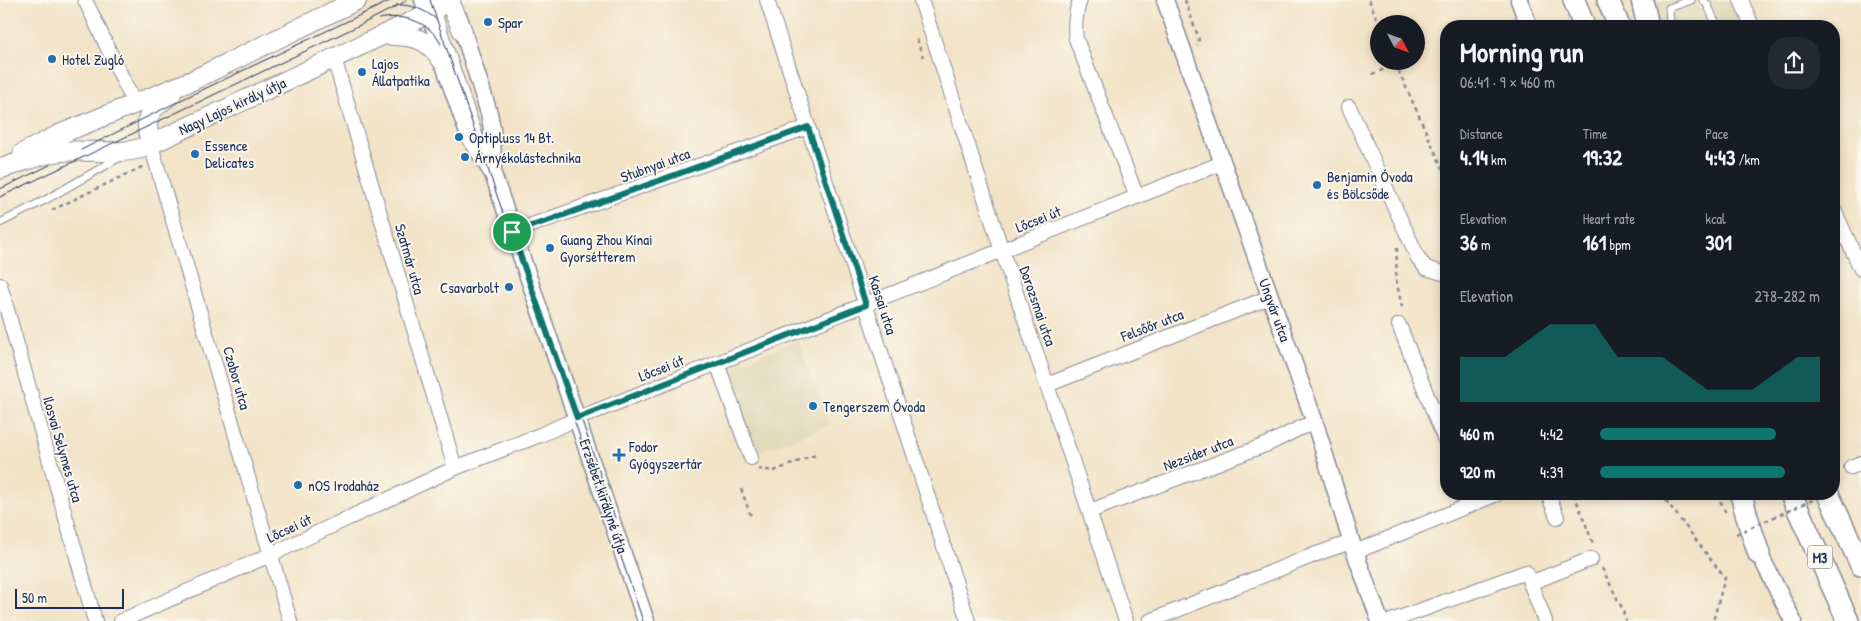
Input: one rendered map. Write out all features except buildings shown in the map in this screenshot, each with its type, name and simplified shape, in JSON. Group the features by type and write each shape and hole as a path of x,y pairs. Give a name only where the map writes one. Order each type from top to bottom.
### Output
{"main road":[{"path":"1574,0 1582,20"},
{"path":"1608,0 1616,20"},
{"path":"1642,0 1647,20"},
{"name":"Nagy Lajos király útja","path":"0,167 58,135 191,81 352,1"},
{"name":"Nagy Lajos király útja","path":"0,167 49,154 67,152 153,153 383,35 437,3"},
{"path":"339,56 357,41 402,17 437,3 453,9 462,30"},
{"path":"383,35 413,36 421,39 436,50 443,62"},
{"path":"153,153 148,134 148,117 156,105 191,81"},
{"path":"1743,500 1759,554"},
{"name":"M3","path":"1794,500 1848,621"},
{"name":"M3","path":"1830,500 1861,566"}],"street":[{"path":"85,0 134,103"},
{"name":"Kassai utca","path":"767,0 968,621"},
{"name":"Dorozsmai utca","path":"921,0 1002,251 1126,621"},
{"path":"1080,0 1076,10 1074,26 1076,39 1138,197"},
{"name":"Ungvár utca","path":"1165,0 1315,423 1353,547 1380,621"},
{"path":"1519,0 1527,20"},
{"path":"1740,0 1749,20"},
{"name":"Erzsébet királyné útja","path":"437,3 438,37 443,62 469,136 493,174 646,621"},
{"name":"Erzsébet királyné útja","path":"462,30 489,113 492,128 493,174"},
{"name":"Szatmár utca","path":"339,56 455,468"},
{"path":"1349,107 1418,258 1426,268 1440,272"},
{"name":"Stubnyai utca","path":"512,232 808,127"},
{"name":"Czobor utca","path":"153,153 272,554 290,621"},
{"name":"Lőcsei út","path":"120,621 272,554 455,468 540,436 577,418 1222,164"},
{"path":"1840,222 1861,269"},
{"name":"Ilosvai Selymes utca","path":"0,285 95,621"},
{"name":"Felsőőr utca","path":"1047,385 1270,297"},
{"path":"1399,325 1440,428"},
{"path":"717,363 752,463"},
{"name":"Nezsider utca","path":"1090,511 1268,444 1302,427 1315,423"},
{"path":"1150,621 1319,552 1353,547 1467,500"},
{"path":"1550,500 1557,517"},
{"path":"1733,500 1793,621"},
{"path":"1530,583 1591,559"},
{"path":"1391,621 1526,572 1545,621"}],"lane":[{"path":"1670,20 1669,8 1691,0"},
{"path":"1703,0 1707,4 1714,20"},
{"path":"437,3 493,174"},
{"path":"0,223 87,177 127,152"},
{"path":"1840,240 1848,237"}],"path":[{"path":"1184,0 1199,39"},
{"path":"1369,0 1375,15"},
{"path":"1372,74 1380,70"},
{"path":"1398,70 1440,163"},
{"path":"52,210 153,153"},
{"path":"1399,325 1406,322 1396,280 1398,258 1396,237 1406,232"},
{"path":"752,463 774,470 815,455"},
{"path":"741,489 752,519"},
{"path":"1666,500 1725,578 1713,621"},
{"path":"1736,534 1813,500"}],"shaded area":[{"path":"1665,0 1736,0 1744,20 1650,20 1645,9"},
{"path":"798,340 830,425 755,453 725,369"}],"tram line":[{"path":"81,150 185,98 392,0"},
{"path":"0,197 362,24 406,0"},
{"path":"430,0 643,621"},
{"path":"396,5 418,8 437,20"},
{"path":"379,19 406,18 422,24 436,36 441,44"},
{"path":"0,189 50,165"},
{"path":"574,397 615,518"}],"place":[{"name":"Spar","path":"488,22"},
{"name":"Hotel Zugló","path":"52,59"},
{"name":"Lajos Állatpatika","path":"362,72"},
{"name":"Optipluss 14 Bt.","path":"459,137"},
{"name":"Essence Delicates","path":"195,154"},
{"name":"Árnyékolástechnika","path":"465,157"},
{"name":"Benjamin Óvoda és Bölcsőde","path":"1317,185"},
{"name":"Guang Zhou Kínai Gyorsétterem","path":"550,248"},
{"name":"Csavarbolt","path":"509,287"},
{"name":"Tengerszem Óvoda","path":"813,406"},
{"name":"Fodor Gyógyszertár","path":"619,455"},
{"name":"nOS Irodaház","path":"298,485"}],"route":[{"path":"808,127 866,305 577,418 512,232 808,127"}]}
